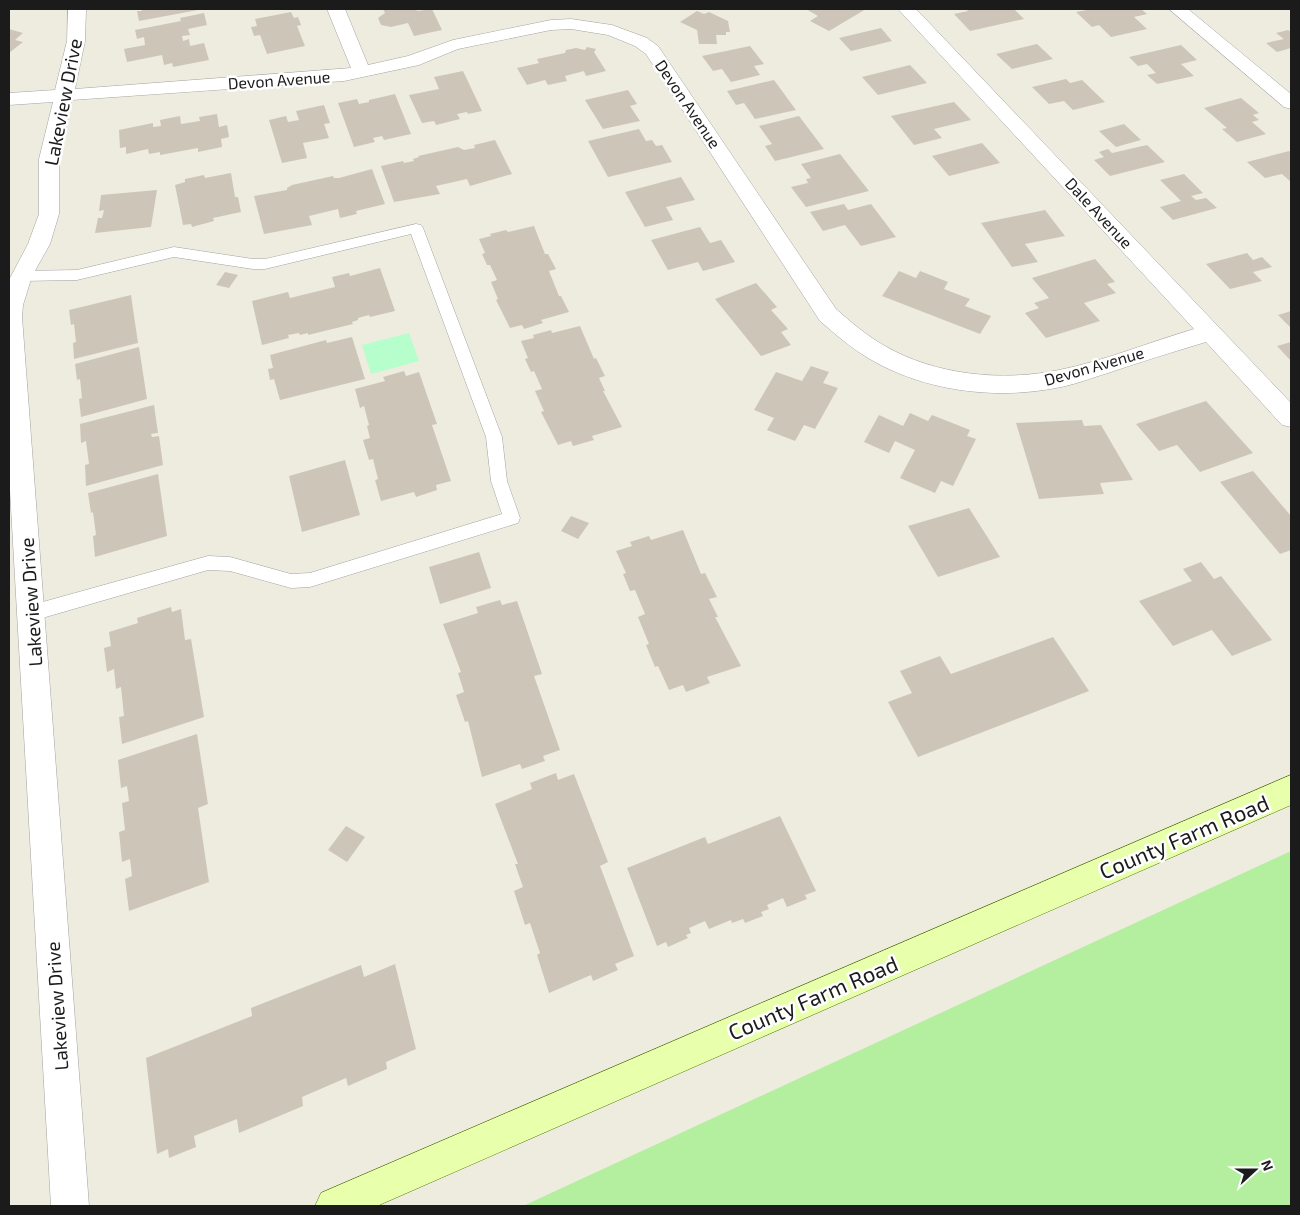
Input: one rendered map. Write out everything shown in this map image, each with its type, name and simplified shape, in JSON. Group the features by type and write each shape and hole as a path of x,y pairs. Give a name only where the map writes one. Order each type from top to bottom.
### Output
{"street":[{"name":"Lakeview Drive","path":"70,1206 24,606 11,317 12,305 21,276 39,244 49,214 49,159 66,93 76,41 77,9"},
{"path":"336,9 362,72"},
{"name":"Dale Avenue","path":"907,9 1291,418"},
{"path":"1178,9 1289,99"},
{"name":"Devon Avenue","path":"9,99 66,93 329,77 413,61 453,45 551,25 592,26 628,36 652,50 828,315 844,330 900,364 930,376 992,384 1055,380 1210,332"},
{"name":"County Farm Road","path":"334,1206 1291,790"}],"lane":[{"path":"21,276 77,275 174,252 253,264 265,264 416,228 494,437 499,482 512,518 310,580 291,581 230,564 208,563 24,606"}],"green space":[{"path":"409,333 419,361 371,374 362,345"},
{"path":"1291,851 1291,1206 523,1206"}],"building":[{"path":"141,9 198,10 139,21 137,11 142,11"},
{"path":"383,9 416,9 417,11 432,9 442,30 414,36 408,23 391,27 381,25 378,18 385,13"},
{"path":"806,9 866,9 829,31 810,21 818,16"},
{"path":"966,9 1014,9 1024,19 970,31 954,14 968,11"},
{"path":"1092,9 1141,9 1147,14 1134,17 1147,29 1111,37 1099,25 1092,27 1076,12"},
{"path":"697,11 704,14 709,12 728,21 730,32 726,32 726,35 716,35 717,44 699,44 697,30 680,22"},
{"path":"291,12 294,18 298,17 301,25 297,26 305,46 267,54 260,35 254,36 251,27 257,26 255,19"},
{"path":"204,13 207,25 188,29 190,35 182,36 183,41 189,39 190,46 204,43 209,60 173,67 172,63 164,65 162,55 127,62 124,49 145,45 144,37 137,39 135,30 181,21 180,18"},
{"path":"881,28 892,41 851,51 839,38"},
{"path":"9,29 23,33 15,40 23,42 9,53"},
{"path":"1288,30 1291,32 1291,48 1277,52 1266,43 1284,39 1276,33"},
{"path":"1037,44 1053,59 1012,69 996,54"},
{"path":"1181,45 1197,60 1181,64 1194,76 1157,84 1147,75 1156,73 1147,64 1138,66 1129,57"},
{"path":"750,46 764,64 754,66 760,75 731,82 722,69 713,71 702,56"},
{"path":"587,47 596,49 594,52 606,71 586,76 584,71 565,76 567,81 548,85 545,80 527,85 517,68 539,63 537,59 565,53 566,50 576,48 585,50"},
{"path":"910,65 927,83 878,95 862,77"},
{"path":"463,71 482,111 457,114 460,119 436,125 434,121 422,123 409,95 439,89 434,77"},
{"path":"1066,79 1070,83 1082,80 1105,102 1073,110 1064,101 1049,104 1032,87"},
{"path":"774,80 796,110 755,119 744,103 736,105 727,91"},
{"path":"628,90 637,104 630,106 640,121 603,129 585,100"},
{"path":"395,94 411,134 384,140 382,136 373,138 375,142 354,147 338,103 357,99 359,104"},
{"path":"1241,98 1259,113 1253,115 1259,120 1252,122 1266,134 1237,142 1222,129 1227,128 1204,108"},
{"path":"954,102 971,120 934,129 942,138 914,145 891,116"},
{"path":"324,105 330,123 324,124 329,138 303,143 307,158 282,163 269,120 286,116 288,122 299,120 296,111"},
{"path":"217,114 219,127 227,125 229,137 221,139 222,147 198,152 198,148 160,155 160,152 149,154 148,149 126,154 126,147 120,148 119,130 153,123 153,127 161,126 160,120 180,116 181,124 200,121 199,117"},
{"path":"799,116 824,149 775,161 765,146 772,144 759,126"},
{"path":"1124,124 1141,140 1116,147 1099,131"},
{"path":"639,129 646,141 652,140 656,146 662,145 672,162 608,177 588,141"},
{"path":"495,140 512,174 470,186 467,179 436,186 440,194 394,202 381,166 403,161 404,163 414,161 413,159 418,156 458,147 464,150 475,148 474,145"},
{"path":"982,143 1000,163 949,176 932,156"},
{"path":"1147,145 1165,162 1110,176 1094,160 1104,157 1099,152 1108,149 1112,153"},
{"path":"1289,151 1291,153 1291,182 1282,174 1265,178 1247,162"},
{"path":"840,154 869,191 806,207 791,187 808,183 806,179 811,178 801,164"},
{"path":"372,169 385,204 356,211 357,214 340,218 338,209 309,216 312,225 264,234 254,196 287,190 292,185 333,176 334,178 339,178"},
{"path":"231,173 235,197 238,197 241,212 213,218 214,221 192,227 191,224 183,225 175,185 185,182 185,179 204,175 205,178"},
{"path":"1184,174 1203,193 1191,196 1196,200 1206,198 1217,208 1173,220 1160,207 1181,201 1160,180"},
{"path":"681,177 695,200 666,207 673,220 645,227 625,192"},
{"path":"157,190 151,227 95,233 98,218 102,218 104,210 99,211 101,195"},
{"path":"844,204 848,210 871,204 896,237 861,246 845,225 823,231 810,212"},
{"path":"1045,210 1065,236 1025,244 1038,262 1012,267 981,223"},
{"path":"534,226 545,254 548,254 556,269 549,271 559,296 561,296 569,312 541,320 543,323 524,329 522,325 510,328 496,300 498,299 491,282 497,280 482,254 485,253 479,239 506,230 508,232"},
{"path":"700,227 710,243 721,240 735,262 703,271 698,262 668,270 651,240"},
{"path":"1247,253 1253,260 1262,257 1272,267 1253,272 1262,281 1230,289 1206,264"},
{"path":"1095,259 1115,282 1107,284 1116,293 1084,303 1100,321 1046,338 1025,313 1039,308 1034,303 1049,298 1032,278"},
{"path":"380,268 395,311 358,318 358,320 352,322 353,324 308,335 308,333 300,335 299,333 288,335 289,338 262,345 252,301 288,292 290,298 335,287 332,277 349,273 350,276"},
{"path":"899,271 916,278 920,271 948,282 944,289 970,299 965,306 991,316 980,334 882,296"},
{"path":"225,272 238,275 229,288 216,285"},
{"path":"756,283 777,307 771,310 788,329 781,332 791,345 761,356 715,299"},
{"path":"131,295 138,343 74,359 73,343 76,342 74,324 71,325 69,310"},
{"path":"1291,311 1291,328 1278,315"},
{"path":"580,326 594,359 596,358 605,376 599,378 605,391 603,391 622,427 592,436 594,440 573,446 571,441 558,445 541,412 544,411 535,391 542,389 534,371 531,372 525,359 528,358 521,341 534,338 533,335 551,330 552,333"},
{"path":"352,337 365,379 280,400 274,379 270,380 268,369 273,368 270,355 326,340 327,343"},
{"path":"1291,342 1291,361 1277,346"},
{"path":"139,347 147,399 81,417 79,399 82,398 80,379 77,380 75,364"},
{"path":"811,366 829,372 823,383 838,388 815,429 804,425 795,441 767,430 774,418 754,410 776,372 802,381"},
{"path":"404,371 406,376 419,372 437,424 432,425 451,481 436,485 437,490 416,497 414,492 381,501 375,480 378,479 373,459 369,460 363,440 370,438 367,426 369,425 364,406 360,408 355,389 385,381 383,377"},
{"path":"1206,401 1253,453 1200,472 1177,445 1159,451 1136,424"},
{"path":"154,405 158,433 151,434 152,437 159,436 163,465 86,486 85,465 89,464 86,441 81,443 80,424"},
{"path":"910,413 928,421 932,415 970,430 967,436 976,439 953,486 941,481 935,493 900,478 915,450 895,441 889,453 864,442 879,415 903,426"},
{"path":"1082,420 1084,426 1101,425 1133,480 1100,483 1104,494 1039,499 1016,423"},
{"path":"345,460 360,515 302,532 289,476"},
{"path":"1253,471 1291,516 1291,550 1280,554 1220,482"},
{"path":"158,474 167,536 95,557 93,536 96,535 88,493"},
{"path":"969,508 1000,557 938,577 908,526"},
{"path":"571,516 589,523 578,539 561,531"},
{"path":"683,530 701,574 705,573 717,597 709,599 718,617 715,617 741,666 707,677 710,683 686,692 683,685 669,690 658,666 655,667 646,645 649,644 638,617 645,614 635,590 630,591 623,574 626,573 616,551 632,546 630,542 649,536 651,540"},
{"path":"479,552 491,588 440,604 429,567"},
{"path":"1201,562 1214,579 1221,576 1272,640 1232,656 1212,630 1173,646 1139,601 1192,581 1183,569"},
{"path":"500,600 502,605 517,601 542,674 534,676 560,750 543,756 545,761 522,769 520,764 482,777 468,721 465,722 456,695 464,692 458,673 461,672 443,624 478,613 476,607"},
{"path":"171,607 172,612 181,609 185,640 191,639 204,717 122,744 119,717 124,716 121,687 116,689 114,669 107,672 104,648 111,646 109,632 138,623 137,618"},
{"path":"1053,637 1089,691 918,757 888,702 912,693 900,671 940,656 951,674"},
{"path":"197,734 208,804 198,808 209,882 129,911 125,879 132,876 130,859 122,862 119,832 125,830 122,803 129,801 127,786 121,788 118,760"},
{"path":"556,773 558,780 574,774 608,862 600,866 634,956 615,964 618,970 593,981 591,975 549,993 537,955 540,953 530,923 525,925 514,891 523,887 515,864 518,864 495,804 532,789 530,783"},
{"path":"780,816 816,891 805,895 807,899 787,907 783,898 767,905 769,909 761,912 763,916 745,923 743,919 732,923 731,920 709,929 705,921 689,928 691,933 686,935 688,938 668,947 666,942 657,946 627,868 705,837 708,844"},
{"path":"346,826 365,837 347,862 328,850"},
{"path":"395,964 416,1049 386,1062 387,1069 348,1086 346,1078 302,1097 303,1106 239,1133 237,1119 194,1136 196,1147 169,1158 168,1149 157,1154 146,1058 252,1016 251,1008 361,965 364,977"}]}
